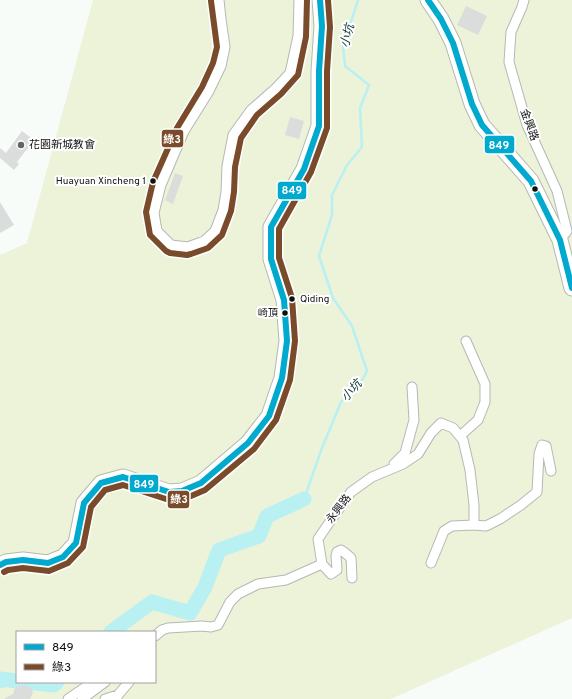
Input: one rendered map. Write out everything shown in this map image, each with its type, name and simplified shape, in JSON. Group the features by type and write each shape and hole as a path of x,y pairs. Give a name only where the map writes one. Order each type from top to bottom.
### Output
{"main road":[{"path":"0,565 6,562 23,560 48,563 63,557 76,543 84,503 101,483 123,477 169,492 182,492 201,483 248,443 269,416 282,378 287,341 284,300 271,259 271,227 304,169 319,126 319,71 322,26 320,0"},
{"path":"428,0 441,19 453,43 472,104 482,125 531,181 560,240 572,288"}],"street":[{"path":"219,0 225,47 221,66 209,91 184,131 161,185 154,213 157,231 171,245 188,247 204,241 215,231 223,210 226,192 227,166 233,135 250,110 275,89 290,73 298,36 299,0"},
{"name":"金興路","path":"523,3 511,32 508,62 527,125 557,191 567,231 560,240"},
{"path":"466,341 485,384 485,402 478,420 460,436 463,440 470,470 474,505 474,525"},
{"path":"391,468 405,453 414,420 412,387"},
{"name":"永興路","path":"322,564 318,539 351,492 372,477 402,464 418,454 431,434 441,423 453,428 460,436"},
{"path":"431,564 444,531 452,526 486,526 521,506 537,492 539,454 542,445 546,446 551,472"},
{"path":"156,635 162,630 168,628 202,626 211,628 218,624 230,602 238,594 258,584 286,580 322,564 331,574 337,570 336,556 337,552 341,550 351,558 352,578"},
{"path":"68,699 92,683"},
{"path":"82,699 104,683"},
{"path":"105,699 117,697 129,683"}],"green space":[{"path":"93,0 572,0 572,618 391,699 0,699 0,255 27,243"}],"building":[{"path":"466,6 487,16 478,35 457,25"},
{"path":"290,117 304,121 299,139 285,135"},
{"name":"花園新城教會","path":"22,131 34,140 17,162 19,164 14,170 0,158 0,148 6,153"},
{"path":"175,173 183,176 173,204 165,200"},
{"path":"0,202 14,225 0,233"},
{"path":"21,685 30,687 33,693 30,699 4,699 13,694 15,688"}],"waterway":[{"name":"小坑","path":"304,499 322,448 341,402 358,388 367,371 352,326 333,298 319,256 332,215 332,195 347,165 362,147 360,108 369,85 345,66 343,46 358,0"},
{"name":"小坑","path":"112,631 152,602 190,613 205,587 219,550 259,536 267,516 304,499"},
{"name":"小坑","path":"0,681 1,679 16,681"},
{"name":"小坑","path":"34,683 54,685 56,683"}],"transit line":[{"name":"綠3","path":"211,1 217,47 213,63 202,87 177,128 153,182 146,212 150,235 170,253 191,254 208,248 222,235 231,211 234,192 235,167 241,138 257,115 281,94 298,75 306,37 307,0"},
{"name":"849","path":"0,565 6,562 23,560 48,563 63,557 76,543 84,503 101,483 123,477 169,492 182,491 201,483 248,443 269,416 282,378 287,341 284,300 271,259 271,227 304,169 319,126 319,71 322,26 320,0"},
{"name":"綠3","path":"4,572 23,568 49,571 68,563 83,547 91,507 105,490 123,485 169,500 184,499 205,490 254,449 276,420 290,380 295,341 292,298 279,258 279,229 311,172 327,128 327,71 330,27 328,0"},
{"name":"849","path":"428,0 441,19 453,43 472,104 482,125 531,181 560,240 572,288"}],"place":[{"name":"花園新城教會","path":"21,145"},
{"name":"Huayuan Xincheng 1","path":"153,181"},
{"name":"Qiding","path":"292,299"},
{"name":"崎頂","path":"285,313"}]}
